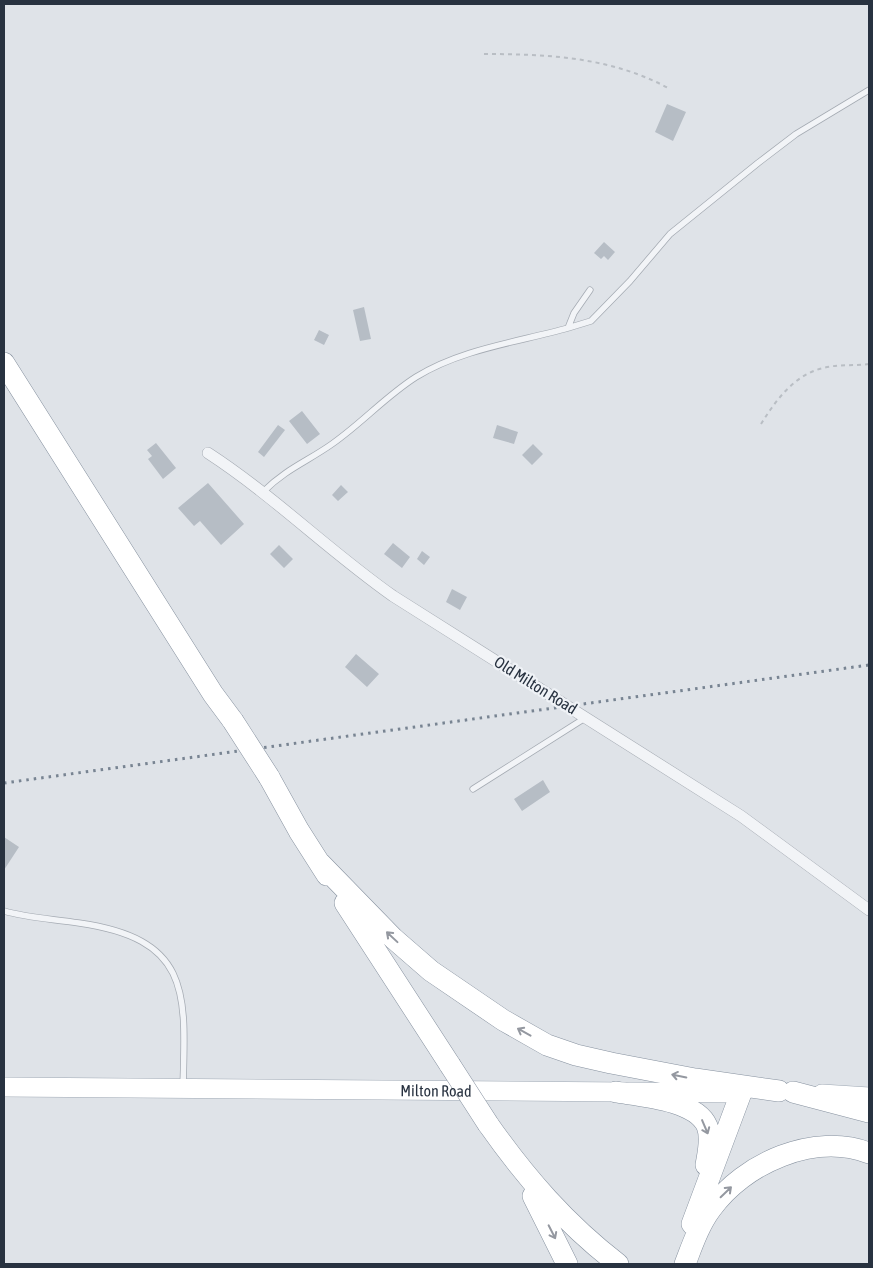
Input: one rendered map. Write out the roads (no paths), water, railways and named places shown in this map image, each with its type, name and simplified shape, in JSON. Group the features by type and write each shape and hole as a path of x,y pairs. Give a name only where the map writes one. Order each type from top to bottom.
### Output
{"highway":[{"path":"4,363 213,694 269,776 320,863 488,1124 512,1158 561,1215 590,1243 618,1264"},
{"path":"320,863 393,938 431,971 503,1020 547,1044 576,1055 611,1063 695,1079 786,1091 869,1112"},
{"path":"616,1092 686,1107 698,1114 707,1126 709,1139 708,1155 699,1203"},
{"path":"679,1264 699,1203 741,1093"},
{"path":"685,1264 710,1210 739,1181 766,1162 807,1149 832,1146 869,1153"},
{"path":"512,1158 567,1264"}],"main road":[{"name":"Milton Road","path":"4,1087 741,1093 786,1091 869,1097"}],"street":[{"name":"Old Milton Road","path":"208,454 264,491 351,566 393,596 742,816 869,910"}],"lane":[{"path":"264,491 280,475 332,444 416,378 438,366 469,354 591,321 630,281 670,234 796,134 869,90"},
{"path":"568,328 574,313 590,290"},
{"path":"473,788 587,717"},
{"path":"4,911 104,927 128,935 151,946 161,954 175,974 182,998 185,1024 182,1088"}],"railway":[{"path":"4,783 869,665"}]}
